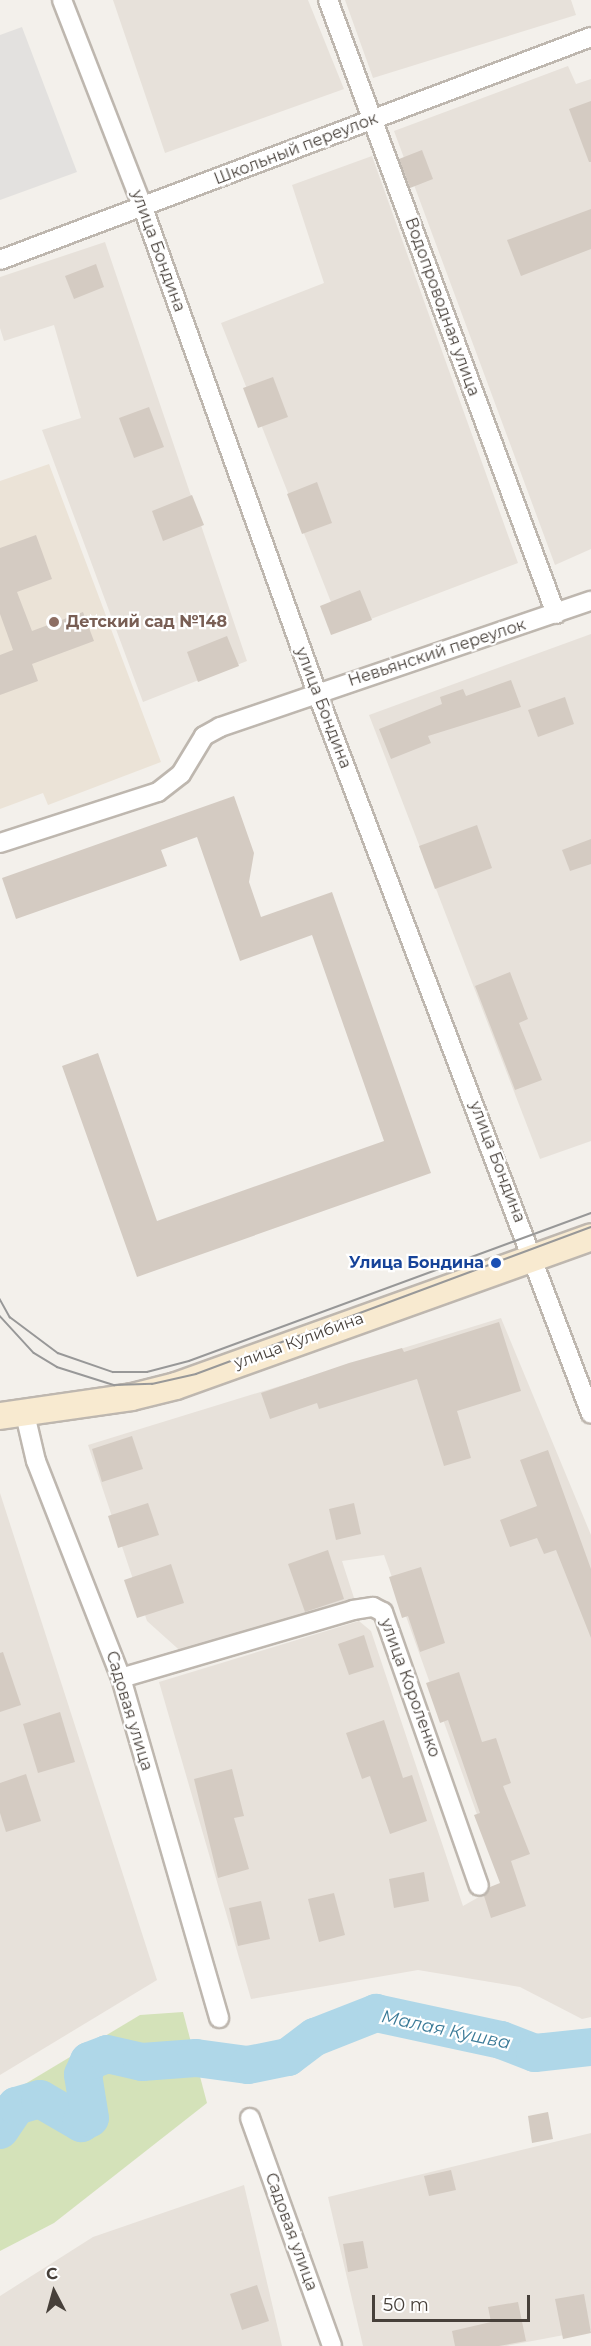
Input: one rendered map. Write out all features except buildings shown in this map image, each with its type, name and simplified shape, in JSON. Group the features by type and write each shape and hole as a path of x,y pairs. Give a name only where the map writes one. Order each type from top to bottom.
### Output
{"main road":[{"name":"улица Кулибина","path":"12,1413 132,1397 176,1386 591,1237"}],"street":[{"name":"улица Бондина","path":"62,0 143,208 317,693 534,1257 591,1414"},
{"name":"Водопроводная улица","path":"328,0 556,614"},
{"name":"Школьный переулок","path":"0,260 143,208 591,37"},
{"name":"Невьянский переулок","path":"0,843 158,792 181,774 212,730 591,601"},
{"name":"Садовая улица","path":"12,1413 36,1461 121,1678 219,2018"},
{"name":"улица Короленко","path":"121,1678 353,1610 373,1607 383,1612 479,1886"},
{"name":"Садовая улица","path":"250,2118 332,2346"}],"shaded area":[{"path":"113,0 308,0 344,89 165,153"},
{"path":"345,0 571,0 576,15 373,78"},
{"path":"22,27 77,172 0,200 0,35"},
{"path":"568,66 576,84 591,79 591,549 555,565 394,131"},
{"path":"372,156 518,563 342,630 221,323 324,283 292,185"},
{"path":"105,242 247,661 143,702 42,430 81,418 54,325 4,341 0,328 0,277"},
{"name":"Детский сад №148","path":"49,464 161,762 48,805 43,793 0,809 0,481"},
{"path":"591,634 591,1141 540,1159 369,715"},
{"path":"501,1318 591,1535 591,2017 582,2019 520,1987 418,1970 251,1999 159,1682 359,1621 371,1631 463,1906 502,1884 384,1555 342,1561 355,1601 186,1656 147,1621 88,1445"},
{"path":"0,1493 157,1980 0,2075"},
{"path":"591,2133 591,2330 506,2346 363,2346 328,2197"},
{"path":"244,2185 282,2346 0,2346 0,2296 93,2237"}],"green space":[{"path":"183,2012 207,2103 54,2223 0,2251 0,2099 140,2015"}],"waterway":[{"name":"Малая Кушва","path":"0,2130 16,2106 40,2099 81,2123 90,2118 83,2075 89,2061 107,2054 142,2062 196,2058 248,2065 288,2057 315,2037 376,2013 501,2040 535,2053 591,2047"}],"tram line":[{"path":"0,1299 10,1317 58,1353 113,1372 147,1372 189,1361 591,1213"},
{"path":"0,1316 34,1353 57,1367 114,1385 152,1384 196,1374 591,1227"}],"place":[{"name":"Детский сад №148","path":"54,622"},
{"name":"Улица Бондина","path":"496,1263"}]}
